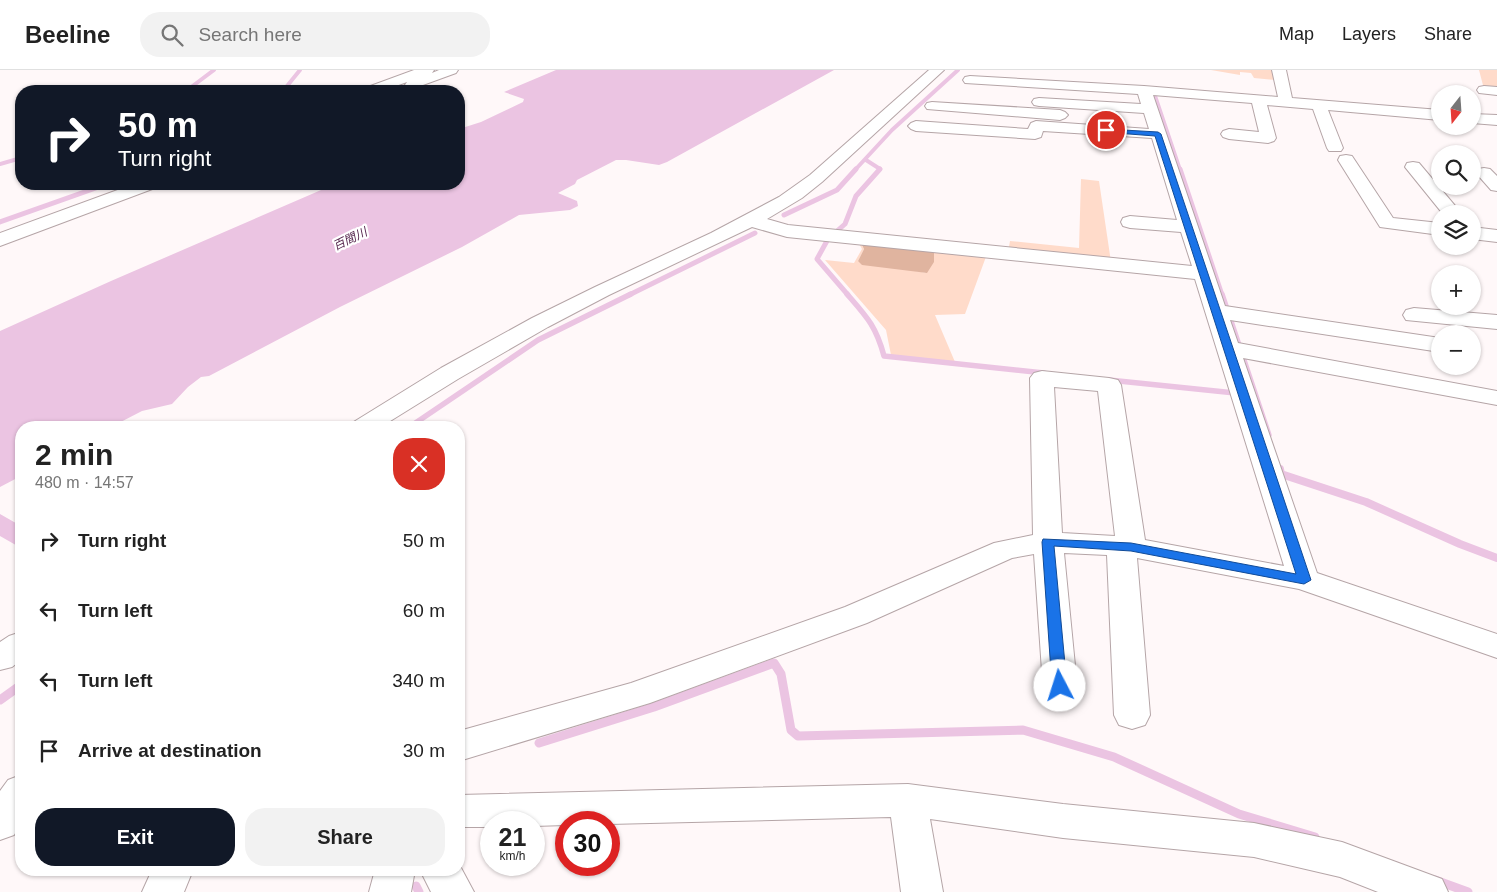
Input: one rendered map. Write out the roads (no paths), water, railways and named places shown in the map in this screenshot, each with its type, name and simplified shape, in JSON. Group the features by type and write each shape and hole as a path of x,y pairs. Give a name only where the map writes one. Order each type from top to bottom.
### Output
{"street":[{"path":"387,85 428,70"},
{"path":"410,85 451,70"},
{"path":"372,421 447,374 530,327 603,290 751,221 786,200 820,174 937,70"},
{"path":"1279,70 1285,102"},
{"path":"970,80 1151,114"},
{"path":"916,126 1035,134 1036,126 1151,114 1179,89 1225,105 1259,100 1431,114"},
{"path":"956,97 1151,114"},
{"path":"1229,134 1268,138 1259,100"},
{"path":"932,106 1151,114"},
{"path":"1319,106 1340,154 1387,222"},
{"path":"1151,114 1205,274 1225,311 1238,350 1304,580"},
{"path":"1481,119 1497,120"},
{"path":"1413,167 1445,205"},
{"path":"1484,173 1497,186"},
{"path":"0,226 102,190"},
{"path":"0,240 133,190"},
{"path":"1369,220 1431,228"},
{"path":"751,221 787,231 1205,274"},
{"path":"1130,222 1189,227"},
{"path":"0,233 23,225 44,224"},
{"path":"1481,234 1497,236"},
{"path":"1225,311 1431,344"},
{"path":"1414,315 1497,322"},
{"path":"1238,350 1497,398"},
{"path":"1060,686 1048,542 1042,378 1109,385 1126,546 1132,715"},
{"path":"465,744 638,694 856,615 1005,550 1048,542 1126,546 1304,580 1496,648"},
{"path":"0,658 15,648"},
{"path":"0,823 15,800"},
{"path":"465,812 908,800 1063,821 1254,840 1342,860 1426,892"},
{"path":"908,800 922,892"},
{"path":"163,892 170,876"},
{"path":"390,892 394,876"},
{"path":"443,876 452,892"}],"water":[{"name":"百間川","path":"556,70 834,70 667,162 659,165 616,160 577,180 575,184 558,193 577,201 578,206 570,210 519,215 462,247 340,307 209,376 201,377 188,387 172,404 142,411 123,421 15,421 15,479 0,487 0,331 321,190 465,190 465,127 481,122 523,102 524,99 504,92"},
{"path":"0,514 15,523 15,545 0,536"}],"waterway":[{"path":"194,85 214,70"},
{"path":"288,85 300,70"},
{"path":"855,170 892,130 958,70"},
{"path":"1154,93 1180,170"},
{"path":"0,164 15,160"},
{"path":"866,160 880,169"},
{"path":"784,215 837,190 856,169"},
{"path":"848,295 817,259 828,239 845,224 856,196 880,169"},
{"path":"1180,169 1222,295"},
{"path":"0,222 90,190"},
{"path":"629,295 755,233"},
{"path":"418,421 538,340 631,294"},
{"path":"847,294 870,322 878,337 884,356 1044,373"},
{"path":"1222,294 1269,435"},
{"path":"1109,380 1235,393"},
{"path":"1280,469 1281,474 1366,502 1460,544 1497,558"},
{"path":"539,743 654,707 774,663 781,674 791,730 798,736 1023,730 1114,757 1239,814 1315,837"},
{"path":"0,700 15,689"},
{"path":"1435,880 1468,892"},
{"path":"416,886 419,892"}]}
